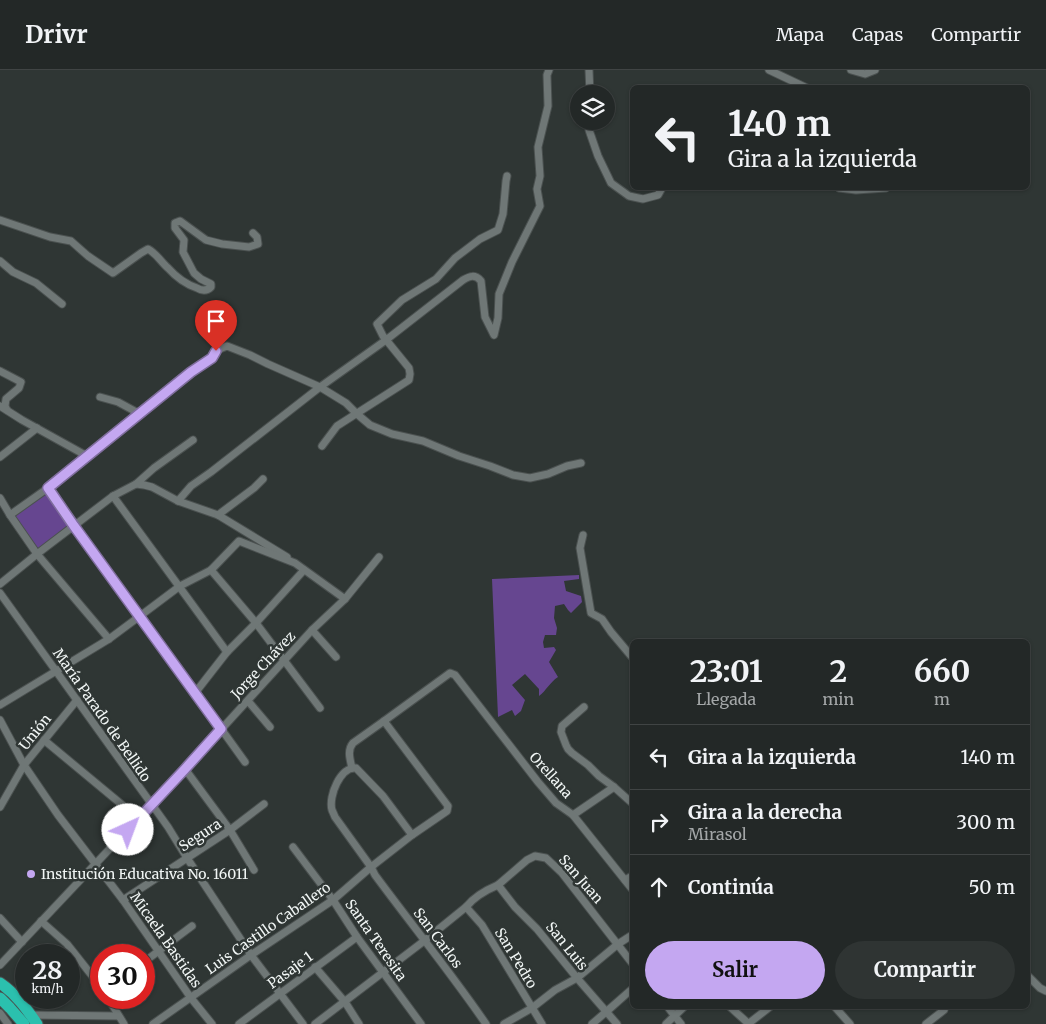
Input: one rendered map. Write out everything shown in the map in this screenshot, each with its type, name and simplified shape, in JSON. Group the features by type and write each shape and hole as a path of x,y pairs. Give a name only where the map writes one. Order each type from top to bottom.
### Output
{"highway":[{"path":"0,983 10,990 22,1003 31,1021"},
{"path":"0,998 10,1008 31,1021"}],"street":[{"path":"178,501 190,486 469,276 475,276 481,281 485,317 494,335 498,318 499,294 512,262 540,206 537,189 540,176 538,147 548,106 547,75 549,70"},
{"path":"590,70 590,85"},
{"path":"768,70 801,85"},
{"path":"852,70 865,74 875,70"},
{"path":"589,130 611,184 629,196 643,199 658,195 661,190"},
{"path":"322,446 337,426 409,380 409,368 383,336 376,324 402,300 436,279 455,258 480,239 498,230 503,214 507,176"},
{"path":"0,220 50,237 71,241 88,256 113,273 140,253 148,250 154,252 177,278 201,290 208,290 211,284 194,273 183,252 184,240 175,228 175,223 180,221 206,240 222,244 249,247 258,244 258,237 253,232"},
{"path":"0,261 13,272 36,283 62,304"},
{"path":"10,515 48,488 191,372 212,358 216,351 227,346 320,387 346,403 370,424 392,434 423,441 512,475 530,478 548,474 566,466 582,463"},
{"path":"0,371 21,382 19,388 6,399 5,406 7,410"},
{"path":"100,397 118,402 140,414"},
{"path":"0,406 87,456"},
{"path":"0,457 36,428"},
{"path":"0,584 36,554 113,496 136,484 154,468 193,440"},
{"path":"218,515 264,479"},
{"path":"136,484 152,487 178,501 218,515 296,563 345,599"},
{"path":"48,488 244,762"},
{"path":"113,496 227,652"},
{"path":"0,498 36,554 109,639"},
{"path":"583,535 580,548 591,613 602,619 630,654"},
{"path":"0,705 109,639 180,586 211,570 239,541 296,563"},
{"name":"Jorge Chávez","path":"0,965 185,769 312,630 345,599 379,557"},
{"path":"211,570 256,624 320,708"},
{"path":"195,693 227,652 256,624 304,570"},
{"name":"María Parado de Bellido","path":"0,593 168,828 251,955 304,1024"},
{"path":"312,630 336,657"},
{"name":"Orellana","path":"384,721 450,673 455,675 538,782 556,803 573,815 630,886"},
{"name":"Unión","path":"0,807 24,765 77,700"},
{"path":"248,701 270,727"},
{"path":"584,707 562,726 563,739 568,749 630,801"},
{"name":"Micaela Bastidas","path":"0,720 24,765 69,829 123,900 191,998 212,1024"},
{"path":"384,721 350,746 349,752 352,768 356,768 383,796 412,835"},
{"name":"Luis Castillo Caballero","path":"153,1024 333,900 371,867 447,811 448,806 384,721"},
{"path":"44,740 138,818"},
{"name":"San Carlos","path":"352,768 347,770 334,786 331,800 332,810 375,875 486,1024"},
{"path":"185,769 230,830 254,870"},
{"path":"573,815 614,787"},
{"name":"Segura","path":"123,900 230,830 264,804"},
{"name":"Santa Teresita","path":"293,847 333,900 382,973 420,1024"},
{"name":"San Juan","path":"498,885 527,860 535,856 546,858 562,873 630,960"},
{"path":"625,880 630,877"},
{"path":"315,1024 424,941 472,900 498,885"},
{"name":"San Luis","path":"498,885 617,1024"},
{"name":"San Pedro","path":"466,907 482,925 542,1024"},
{"path":"0,918 22,942"},
{"path":"42,921 67,944 90,972"},
{"path":"155,954 192,926"},
{"path":"504,1024 532,1008 555,990 577,978 630,936"},
{"name":"Pasaje 1","path":"239,1024 357,937"},
{"path":"316,967 345,1002 359,1024"},
{"path":"1030,978 1046,991"},
{"path":"592,1024 630,991"},
{"path":"114,1009 124,1024"},
{"path":"669,1009 681,1024"},
{"path":"666,1024 683,1009"},
{"path":"732,1009 748,1024 767,1009"},
{"path":"836,1009 850,1024"},
{"path":"926,1024 944,1010"},
{"path":"0,1013 8,1024"},
{"path":"31,1021 118,1016"}],"shaded area":[{"path":"48,488 74,526 37,554 10,515"},
{"path":"579,575 579,579 564,581 566,591 581,596 582,602 571,613 564,604 555,606 556,635 545,635 543,642 544,648 554,647 556,650 549,662 558,677 539,696 539,689 525,674 512,685 525,700 521,711 515,716 512,710 498,717 492,579"}],"place":[{"name":"Institución Educativa No. 16011","path":"31,874"}],"route":[{"path":"128,830 221,729 48,488 191,372 212,358 216,351"}]}
